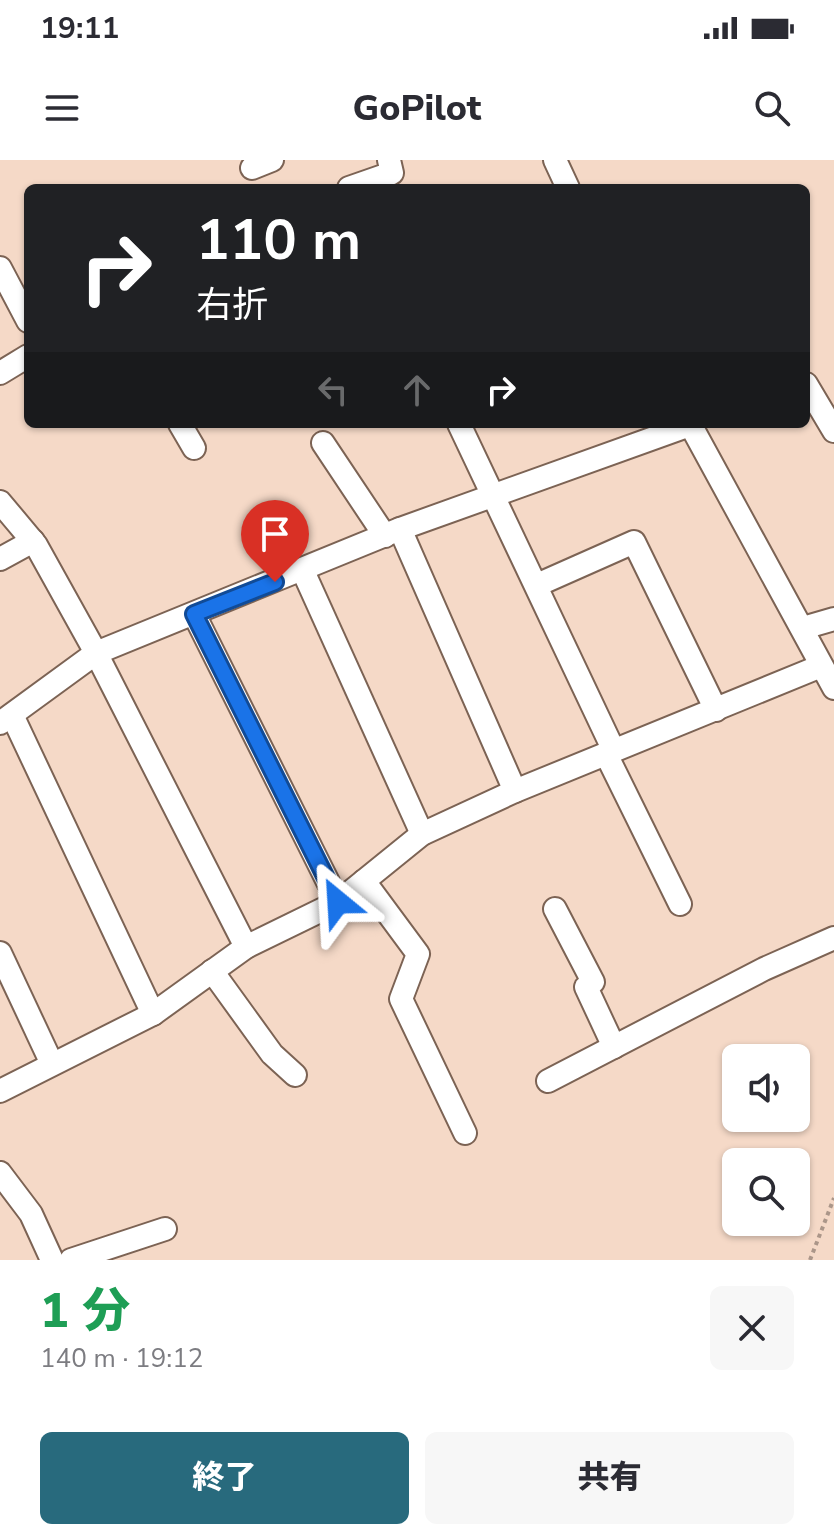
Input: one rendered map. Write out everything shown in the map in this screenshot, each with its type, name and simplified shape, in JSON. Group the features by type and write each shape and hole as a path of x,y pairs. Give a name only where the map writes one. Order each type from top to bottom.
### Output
{"street":[{"path":"360,184 392,173 389,160"},
{"path":"555,160 566,184"},
{"path":"0,268 24,313"},
{"path":"0,373 24,358"},
{"path":"810,391 834,431"},
{"path":"182,428 194,448"},
{"path":"461,428 537,585 680,904"},
{"path":"153,1014 6,719 96,653 392,533 679,428"},
{"path":"692,428 834,688"},
{"path":"323,443 392,533 515,791"},
{"path":"0,502 33,541 96,653 246,947"},
{"path":"0,559 33,541"},
{"path":"537,585 634,542 716,710"},
{"path":"303,571 422,834"},
{"path":"194,614 338,902"},
{"path":"803,628 834,619"},
{"path":"0,1091 153,1014 246,947 338,902 422,834 515,791 821,666"},
{"path":"364,881 418,954 401,999 465,1133"},
{"path":"555,909 593,982 586,987 614,1047"},
{"path":"548,1081 764,969 834,938"},
{"path":"0,953 52,1064"},
{"path":"212,971 239,1003 272,1054 295,1075"},
{"path":"0,1173 31,1214 52,1260"},
{"path":"71,1260 165,1229"}],"path":[{"path":"810,1260 834,1198"}],"route":[{"path":"275,582 194,614 338,902"}]}
